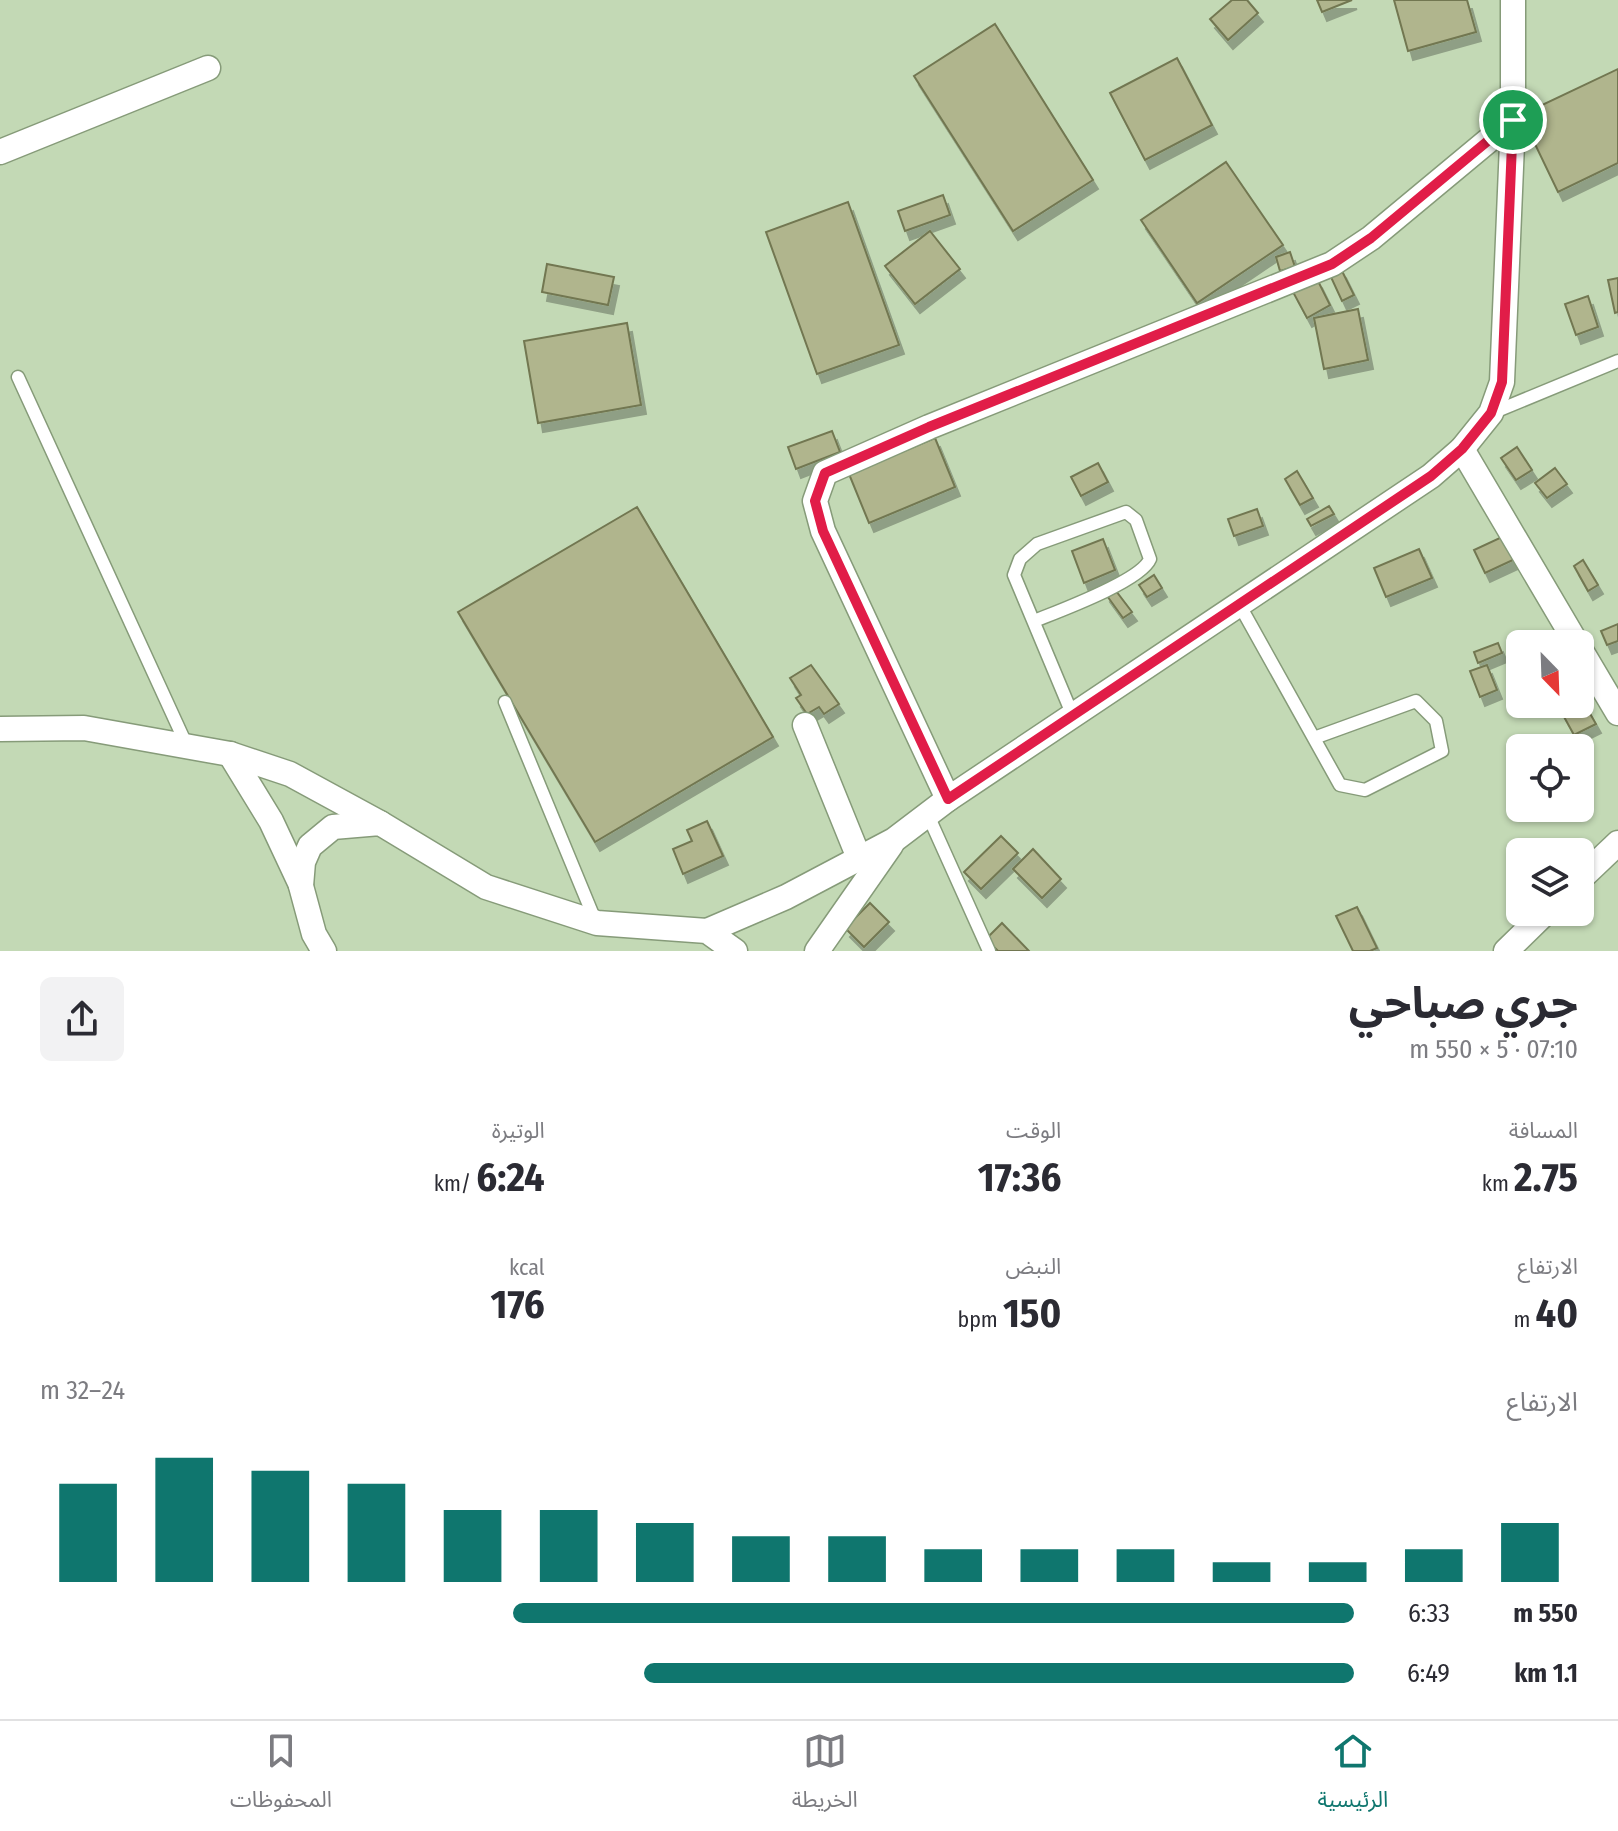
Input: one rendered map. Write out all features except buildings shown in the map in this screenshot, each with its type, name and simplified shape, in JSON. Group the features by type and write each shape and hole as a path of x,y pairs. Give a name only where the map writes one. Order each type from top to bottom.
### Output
{"street":[{"path":"0,729 84,728 230,754 290,774 380,823 486,887 597,923 707,931 786,897 894,840 927,813 1431,476 1462,449 1491,413 1502,382 1513,120 1513,0"},
{"path":"0,152 208,68"},
{"path":"948,799 823,531 815,501 825,473 929,427 1332,264 1371,238 1513,120"},
{"path":"1462,449 1569,630"},
{"path":"1594,672 1618,713"},
{"path":"805,725 859,858"},
{"path":"230,754 271,821 301,886 314,934 324,951"},
{"path":"301,886 303,862 310,846 321,836 333,827 380,823"},
{"path":"817,951 894,840"},
{"path":"1594,866 1618,843"},
{"path":"1506,951 1532,926"},
{"path":"707,931 735,951"}],"lane":[{"path":"1491,413 1618,361"},
{"path":"18,377 187,746"},
{"path":"1034,621 1095,595 1146,568 1150,559 1136,520 1126,512 1037,544 1020,559 1014,575 1073,716"},
{"path":"1239,604 1340,785 1365,790 1442,751 1436,721 1416,701 1314,738"},
{"path":"505,702 597,923"},
{"path":"927,813 989,951"}],"route":[{"path":"1513,120 1502,382 1491,413 1462,449 1431,476 948,799 823,531 815,501 825,473 929,427 1332,264 1371,238 1513,120"}]}
